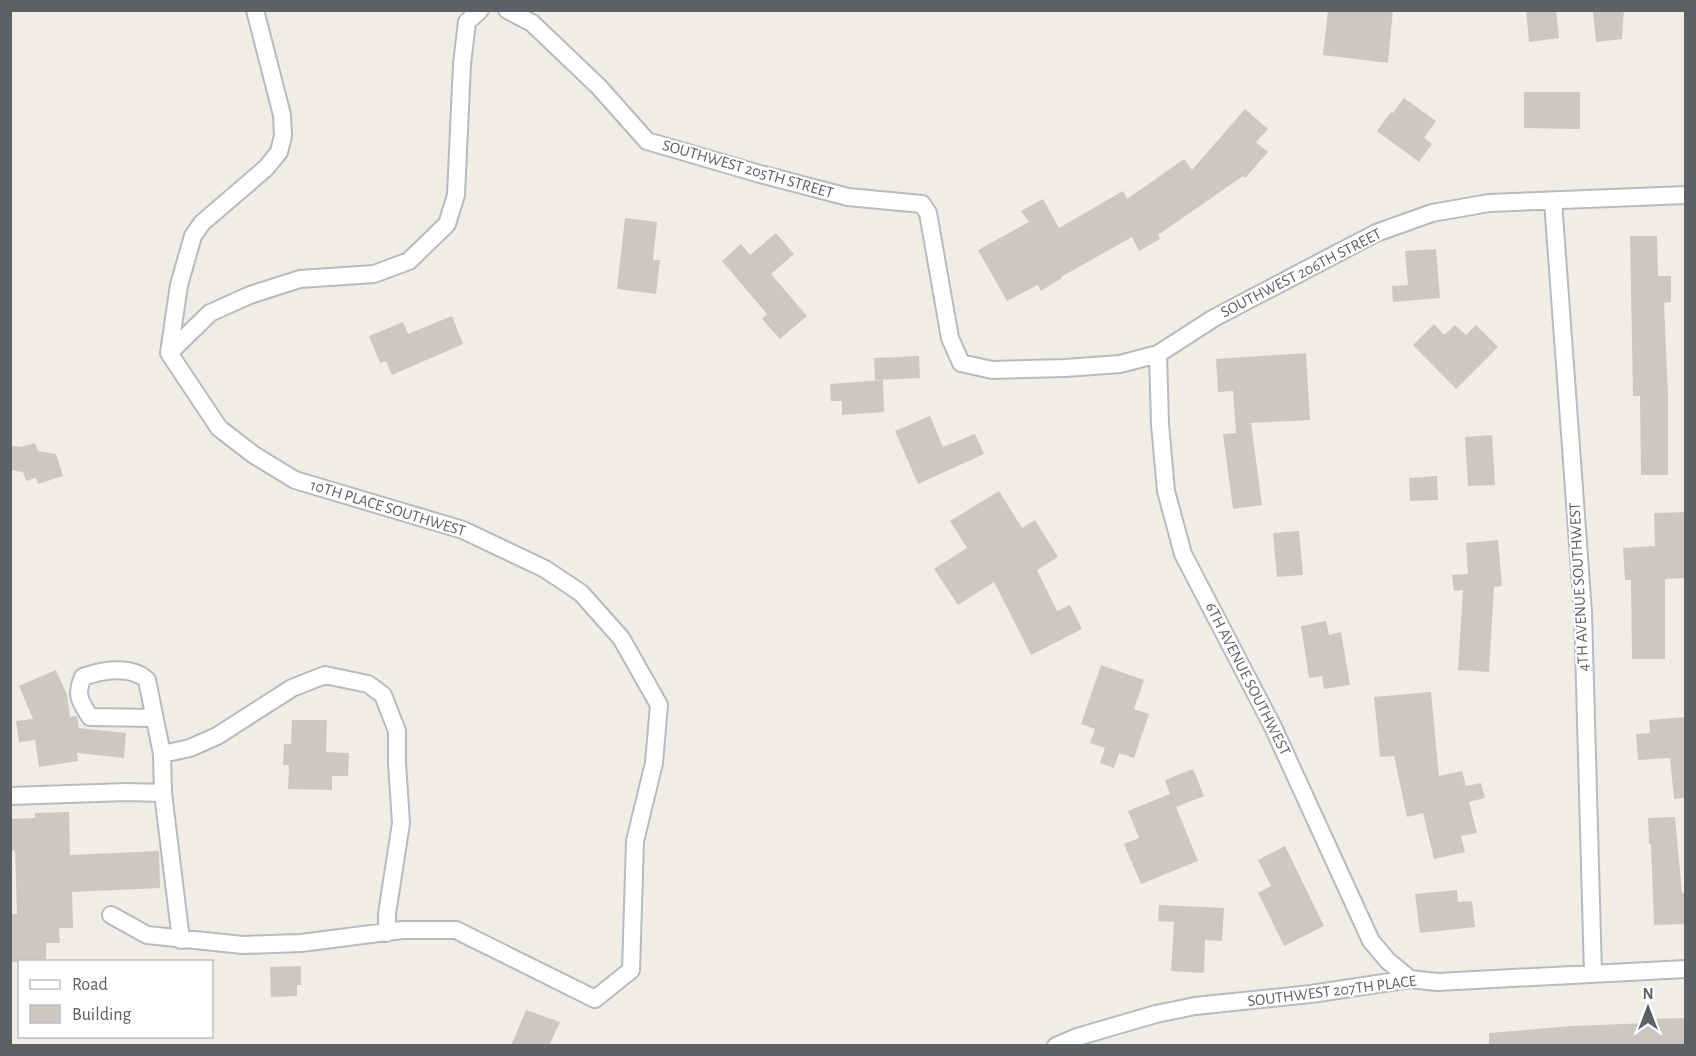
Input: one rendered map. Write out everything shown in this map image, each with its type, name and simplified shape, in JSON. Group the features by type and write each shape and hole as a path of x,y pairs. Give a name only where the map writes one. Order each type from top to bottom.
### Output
{"street":[{"path":"169,353 179,285 193,236 202,223 266,168 279,152 283,136 282,116 255,10"},
{"path":"169,353 210,313 250,295 300,279 374,274 409,261 447,224 456,195 462,64 467,22 480,10"},
{"name":"SOUTHWEST 205TH STREET","path":"507,10 532,23 599,87 647,141 848,197 922,204 928,213 950,338 961,363"},
{"name":"SOUTHWEST 206TH STREET","path":"961,363 992,370 1065,368 1120,364 1158,354 1214,318 1376,233 1432,213 1490,203 1686,195"},
{"name":"4TH AVENUE SOUTHWEST","path":"1553,201 1583,612 1593,973"},
{"name":"10TH PLACE SOUTHWEST","path":"111,915 147,935 243,945 301,943 402,930 456,930 595,999 631,970 635,841 654,763 659,705 621,638 581,593 545,569 463,530 295,480 254,455 219,428 169,353"},
{"name":"6TH AVENUE SOUTHWEST","path":"1158,354 1160,424 1166,491 1184,554 1274,727 1371,941 1388,962 1410,979"},
{"path":"154,718 90,717 80,701 78,688 83,677 95,673 128,670 142,675 147,680 162,754 164,793 181,940"},
{"path":"162,754 190,748 217,736 292,688 325,675 368,684 383,695 397,731 400,823 387,914 387,933"},
{"path":"10,796 164,793"},
{"name":"SOUTHWEST 207TH PLACE","path":"1056,1046 1077,1037 1145,1017 1195,1006 1311,994 1410,979 1437,982 1686,969"}],"building":[{"path":"1328,10 1393,10 1388,63 1323,55"},
{"path":"1526,10 1556,10 1559,38 1529,42"},
{"path":"1624,10 1622,39 1596,42 1593,12"},
{"path":"1524,92 1580,92 1580,129 1524,128"},
{"path":"1404,98 1436,121 1424,138 1432,144 1419,162 1377,131"},
{"path":"1245,109 1268,129 1256,142 1268,152 1245,178 1243,176 1158,235 1160,239 1139,251 1132,237 1061,277 1041,291 1038,285 1007,301 978,250 1029,222 1021,211 1043,199 1059,228 1123,191 1127,199 1184,159 1192,170"},
{"path":"625,218 657,222 653,260 660,260 656,294 617,289"},
{"path":"776,233 794,254 771,274 807,316 780,339 762,319 767,314 722,261 741,244 750,255"},
{"path":"1630,236 1657,236 1658,276 1671,276 1671,302 1664,303 1668,395 1668,475 1641,475 1640,396 1633,396"},
{"path":"1436,249 1440,298 1393,302 1392,286 1408,285 1405,251"},
{"path":"452,316 463,344 392,375 386,361 380,363 369,336 403,322 408,334"},
{"path":"1434,324 1444,335 1455,325 1466,335 1476,325 1498,347 1456,389 1413,345"},
{"path":"1306,353 1310,420 1251,423 1262,505 1233,509 1223,434 1236,433 1233,391 1218,392 1216,359"},
{"path":"919,356 920,378 875,380 874,358"},
{"path":"883,380 884,412 842,415 842,401 831,401 830,384"},
{"path":"930,416 943,447 975,434 984,454 918,484 895,431"},
{"path":"1492,435 1495,485 1468,486 1465,437"},
{"path":"35,443 38,451 56,454 63,476 38,484 36,478 26,481 23,472 10,470 10,446 21,447"},
{"path":"1437,476 1438,500 1410,501 1409,478"},
{"path":"999,491 1022,528 1035,520 1058,557 1037,570 1057,611 1070,605 1082,629 1031,655 994,582 958,605 934,569 967,548 950,521"},
{"path":"1686,512 1686,578 1665,579 1665,659 1632,659 1631,580 1625,580 1623,548 1655,546 1654,513"},
{"path":"1299,531 1303,575 1277,577 1273,533"},
{"path":"1498,540 1502,586 1494,587 1489,672 1458,670 1463,590 1454,591 1452,575 1468,574 1466,543"},
{"path":"1326,621 1329,635 1341,632 1350,685 1324,689 1322,676 1309,678 1301,626"},
{"path":"1101,665 1144,680 1134,709 1149,714 1134,758 1119,753 1114,768 1100,763 1105,748 1090,743 1095,729 1081,724"},
{"path":"56,670 67,695 70,717 77,716 79,728 126,733 124,758 77,753 78,761 39,767 35,740 19,742 16,721 33,719 19,686"},
{"path":"1431,692 1439,776 1462,771 1466,786 1481,783 1485,798 1469,802 1477,833 1461,836 1465,852 1434,859 1423,813 1407,817 1394,756 1380,757 1374,697"},
{"path":"1686,717 1686,798 1674,799 1670,758 1638,760 1636,734 1650,733 1649,720"},
{"path":"292,720 327,720 326,752 349,753 348,776 332,776 332,790 288,789 289,765 283,765 284,744 291,744"},
{"path":"1193,769 1204,796 1176,807 1198,861 1141,884 1124,844 1139,838 1128,811 1170,794 1165,780"},
{"path":"69,812 70,855 159,851 160,888 72,892 73,928 59,928 60,943 46,943 46,960 10,962 10,914 17,914 15,850 10,851 10,819 35,818 35,813"},
{"path":"1675,817 1682,893 1686,893 1686,924 1654,925 1648,818"},
{"path":"1285,846 1324,926 1284,946 1258,893 1271,886 1258,860"},
{"path":"1457,890 1458,902 1472,901 1475,927 1420,933 1415,894"},
{"path":"1159,905 1224,908 1222,941 1205,940 1204,973 1171,971 1174,922 1158,921"},
{"path":"301,966 301,985 297,985 297,996 271,997 270,967"},
{"path":"526,1010 560,1022 549,1046 511,1046"},
{"path":"1686,1018 1686,1046 1489,1046 1489,1033 1572,1026 1649,1023 1649,1019"}]}
